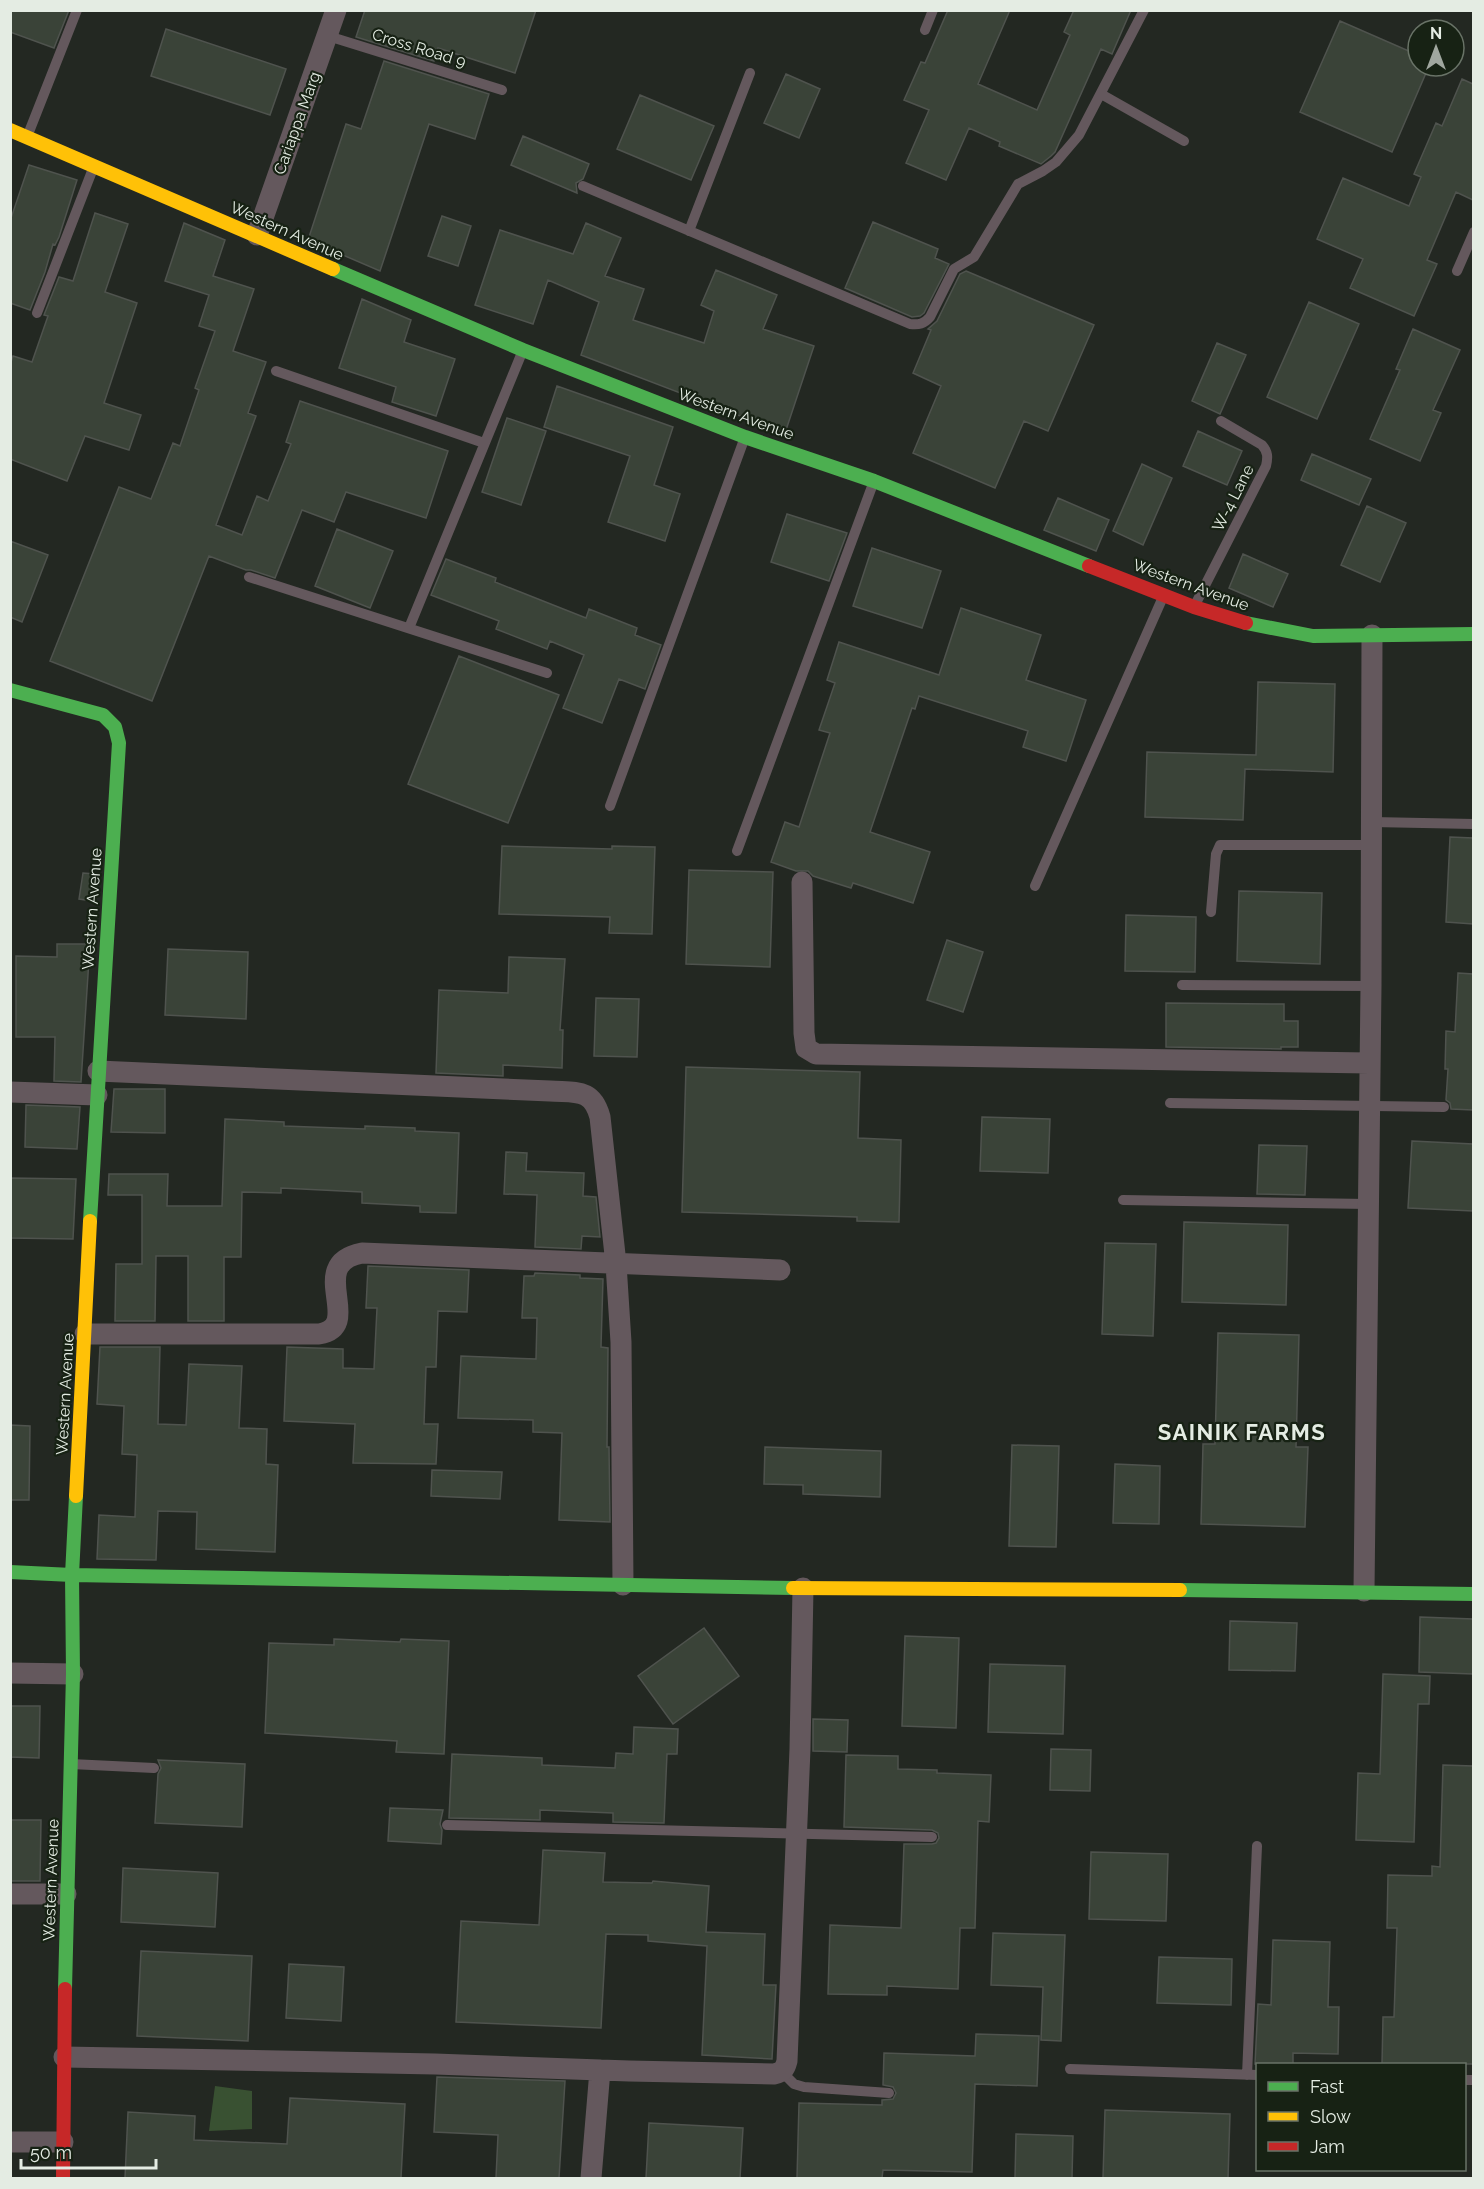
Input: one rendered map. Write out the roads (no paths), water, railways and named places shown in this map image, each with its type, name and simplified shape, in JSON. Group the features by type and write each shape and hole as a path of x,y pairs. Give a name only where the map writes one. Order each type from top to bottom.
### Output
{"street":[{"name":"Cariappa Marg","path":"257,235 336,10"},
{"name":"Western Avenue","path":"10,130 524,350 745,436 874,481 1194,607 1257,627 1313,636 1473,634"},
{"path":"1364,1591 1371,986 1372,635"},
{"name":"Western Avenue","path":"10,690 103,715 113,722 118,732 119,743 98,1071 72,1575 73,1674 66,1894 63,2178"},
{"path":"802,882 804,1033 806,1048 816,1054 1369,1063"},
{"path":"98,1071 550,1091 591,1097 597,1104 600,1117 616,1264 623,1384 623,1585"},
{"path":"10,1092 97,1095"},
{"path":"85,1334 319,1334 331,1332 336,1325 338,1315 335,1278 341,1261 349,1256 362,1253 780,1270"},
{"path":"10,1572 803,1588 1364,1591 1473,1594"},
{"path":"64,2057 435,2064 774,2074 782,2072 786,2068 787,2061 800,1749 803,1588"},
{"path":"10,1673 73,1674"},
{"path":"10,1894 66,1894"},
{"path":"591,2178 600,2070"},
{"path":"10,2142 63,2142"}],"lane":[{"path":"27,137 77,10"},
{"path":"925,30 933,10"},
{"path":"583,186 910,324 925,323 954,269 974,257 1018,184 1043,171 1067,151 1079,135 1144,10"},
{"name":"Cross Road 9","path":"328,36 501,90"},
{"path":"689,231 750,73"},
{"path":"1101,94 1184,141"},
{"path":"37,313 94,166"},
{"path":"1456,272 1473,232"},
{"path":"409,628 524,350"},
{"path":"276,371 484,443"},
{"name":"W-4 Lane","path":"1194,607 1268,458 1267,451 1262,445 1221,421"},
{"path":"610,806 745,436"},
{"path":"737,851 874,481"},
{"path":"249,578 547,673"},
{"path":"1035,886 1164,594"},
{"path":"1372,822 1473,824"},
{"path":"1211,912 1216,854 1220,845 1371,845"},
{"path":"1182,985 1371,986"},
{"path":"1170,1103 1444,1107"},
{"path":"1123,1200 1368,1204"},
{"path":"71,1764 154,1768"},
{"path":"447,1825 932,1837"},
{"path":"1070,2069 1252,2075 1257,1846"},
{"path":"782,2072 794,2084 804,2088 889,2093"}],"district":[{"name":"SAINIK FARMS","path":"1242,1432"}]}
